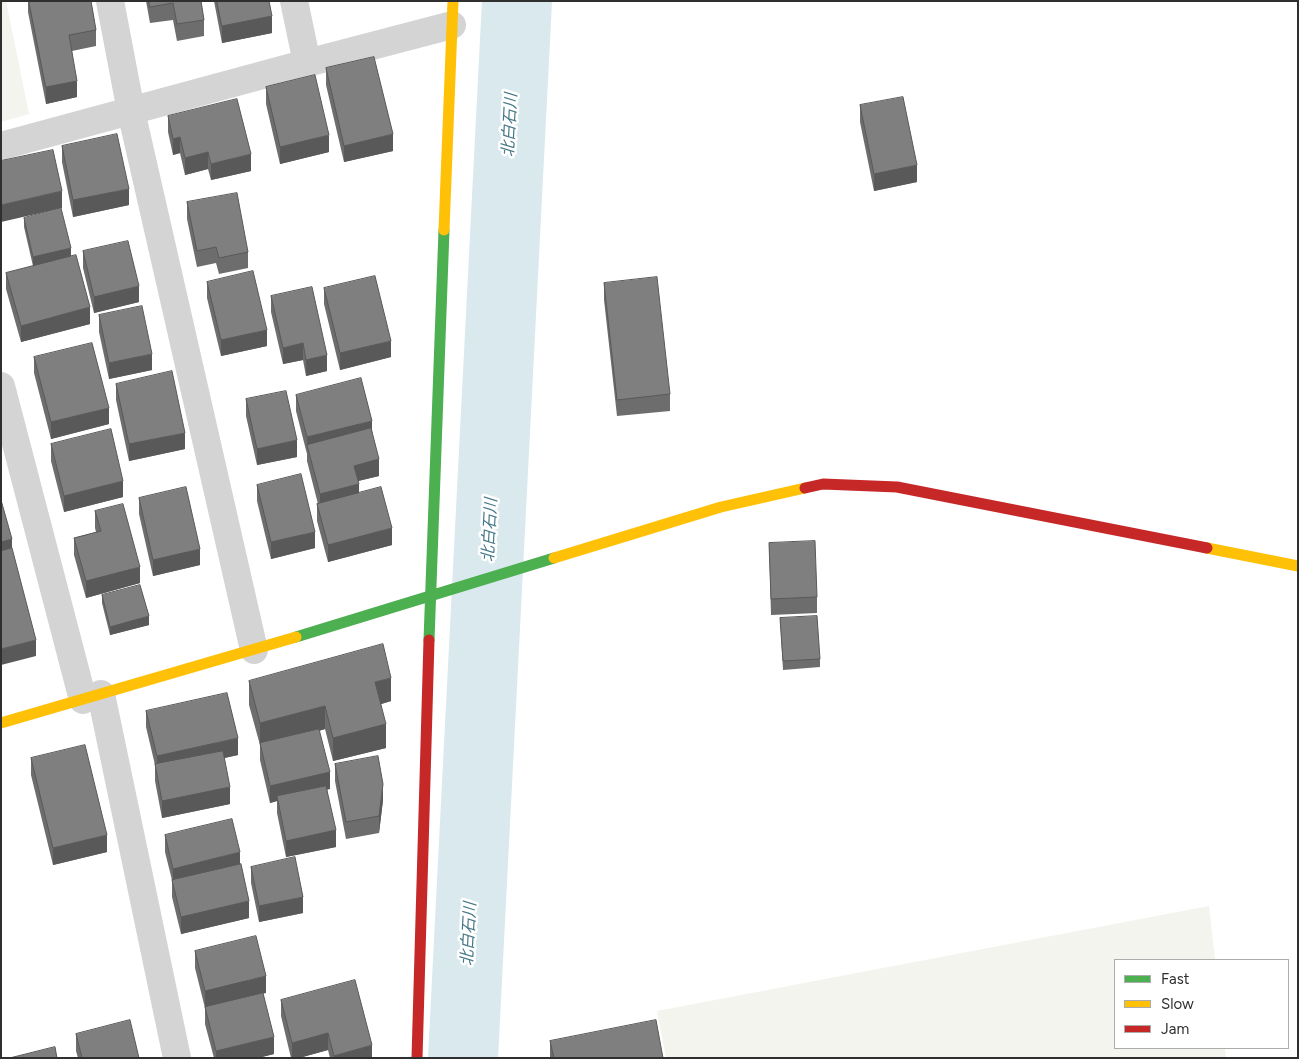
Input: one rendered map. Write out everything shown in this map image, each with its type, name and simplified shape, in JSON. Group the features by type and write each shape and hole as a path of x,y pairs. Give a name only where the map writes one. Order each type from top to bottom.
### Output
{"street":[{"path":"110,1 131,111 254,650"},
{"path":"294,1 307,62"},
{"path":"1,146 307,62 452,13 430,595 417,1058"},
{"path":"1,386 92,697 177,1058"},
{"path":"1,723 254,650 721,507 823,484 897,488 1298,566"}],"shaded area":[{"path":"1,1 6,1 29,114 1,122"},
{"path":"1209,906 1215,959 1114,959 1114,1049 1225,1049 1226,1058 666,1058 657,1011"}],"building":[{"path":"29,1 91,1 96,30 69,35 77,81 46,87"},
{"path":"149,1 201,1 204,20 177,24 173,3 150,7"},
{"path":"217,1 269,1 272,16 222,26"},
{"path":"374,57 393,134 344,146 326,68"},
{"path":"315,75 329,135 280,147 266,87"},
{"path":"903,97 917,165 874,174 860,105"},
{"path":"237,99 251,154 211,164 208,152 185,158 180,137 173,139 168,116"},
{"path":"117,134 129,189 73,200 62,146"},
{"path":"53,150 62,191 1,205 1,161"},
{"path":"237,193 248,252 219,258 216,247 197,251 187,202"},
{"path":"61,208 71,248 33,257 24,218"},
{"path":"128,241 139,286 94,297 83,251"},
{"path":"76,255 90,307 21,326 6,273"},
{"path":"253,271 267,330 221,340 207,282"},
{"path":"375,276 391,341 340,353 324,288"},
{"path":"657,277 670,394 617,400 604,283"},
{"path":"312,287 327,355 306,360 303,343 283,348 271,296"},
{"path":"142,306 152,354 109,363 99,315"},
{"path":"92,343 109,408 51,422 34,357"},
{"path":"172,371 185,433 129,444 116,384"},
{"path":"361,378 372,421 307,437 296,395"},
{"path":"286,391 297,440 257,449 246,399"},
{"path":"371,428 379,459 354,466 359,484 320,494 307,445"},
{"path":"111,429 123,481 64,496 51,444"},
{"path":"301,474 315,532 271,542 257,485"},
{"path":"186,487 200,549 153,560 139,498"},
{"path":"381,487 392,528 328,545 317,504"},
{"path":"1,500 12,539 1,542"},
{"path":"123,504 140,567 86,581 74,538 101,531 95,511"},
{"path":"815,541 817,597 771,599 769,543"},
{"path":"12,548 36,640 1,649 1,551"},
{"path":"140,585 149,616 110,627 102,595"},
{"path":"817,616 820,659 783,661 780,618"},
{"path":"383,644 391,678 375,682 386,724 333,738 325,706 260,723 249,681"},
{"path":"227,693 238,738 157,756 146,711"},
{"path":"319,729 330,772 270,786 260,743"},
{"path":"85,745 107,835 53,848 31,758"},
{"path":"223,751 230,787 162,801 155,764"},
{"path":"378,756 383,784 379,816 346,822 335,764"},
{"path":"326,786 336,830 286,841 277,796"},
{"path":"232,819 240,852 173,869 165,835"},
{"path":"295,857 303,897 259,906 251,867"},
{"path":"241,864 249,901 181,917 172,880"},
{"path":"256,936 266,976 205,991 195,951"},
{"path":"355,980 372,1045 334,1056 328,1033 292,1043 281,1000"},
{"path":"263,993 274,1037 216,1051 205,1007"},
{"path":"130,1020 139,1058 82,1058 76,1034"},
{"path":"656,1020 663,1058 554,1058 550,1041"},
{"path":"55,1047 57,1058 10,1058"}],"waterway":[{"name":"北白石川","path":"463,1058 517,1"}],"traffic: fast":[{"path":"429,640 444,230"},
{"path":"296,637 554,558"}],"traffic: slow":[{"path":"444,230 453,1"},
{"path":"554,558 721,507 805,488"},
{"path":"1207,548 1298,566"},
{"path":"1,723 296,637"}],"traffic: jam":[{"path":"805,488 823,484 897,487 1207,548"},
{"path":"417,1058 429,640"}]}
